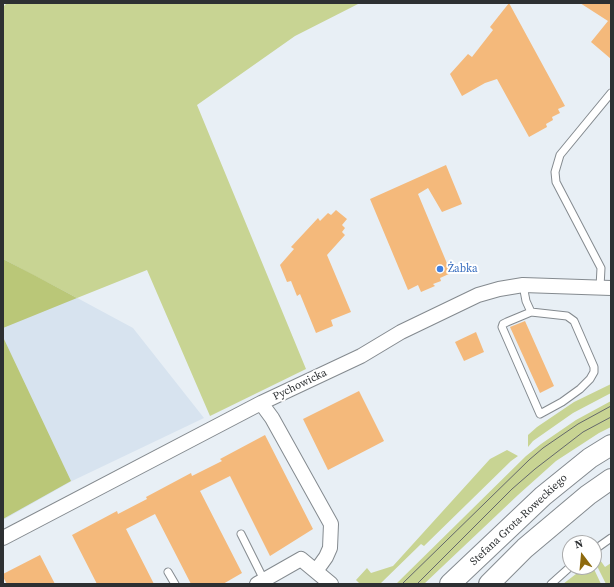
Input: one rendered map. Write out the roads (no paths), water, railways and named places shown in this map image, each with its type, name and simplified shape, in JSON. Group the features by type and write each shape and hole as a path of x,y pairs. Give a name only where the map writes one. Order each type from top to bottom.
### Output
{"main road":[{"name":"Stefana Grota-Roweckiego","path":"450,584 542,496 590,458 611,445"},
{"path":"489,584 526,548 588,494 611,479"}],"street":[{"name":"Pychowicka","path":"3,538 261,403 361,356 401,332 468,300 498,289 523,285 606,287"},
{"path":"261,403 275,423 331,524 330,548 326,557 316,570"},
{"path":"260,582 301,559 331,584"}],"lane":[{"path":"606,287 601,268 556,182 555,172 560,155 611,93"},
{"path":"523,285 526,301 531,312"},
{"path":"531,312 567,316 574,321 594,368 594,372 590,379 580,389 562,402 540,414 502,327 503,324 531,312"},
{"path":"241,534 260,582"},
{"path":"602,544 611,538"},
{"path":"168,572 175,584"},
{"path":"551,584 562,574"}],"tram line":[{"path":"402,584 543,448 578,424 611,406"},
{"path":"417,584 512,489 535,469 583,432 611,417"}],"place":[{"name":"Żabka","path":"440,269"}]}
